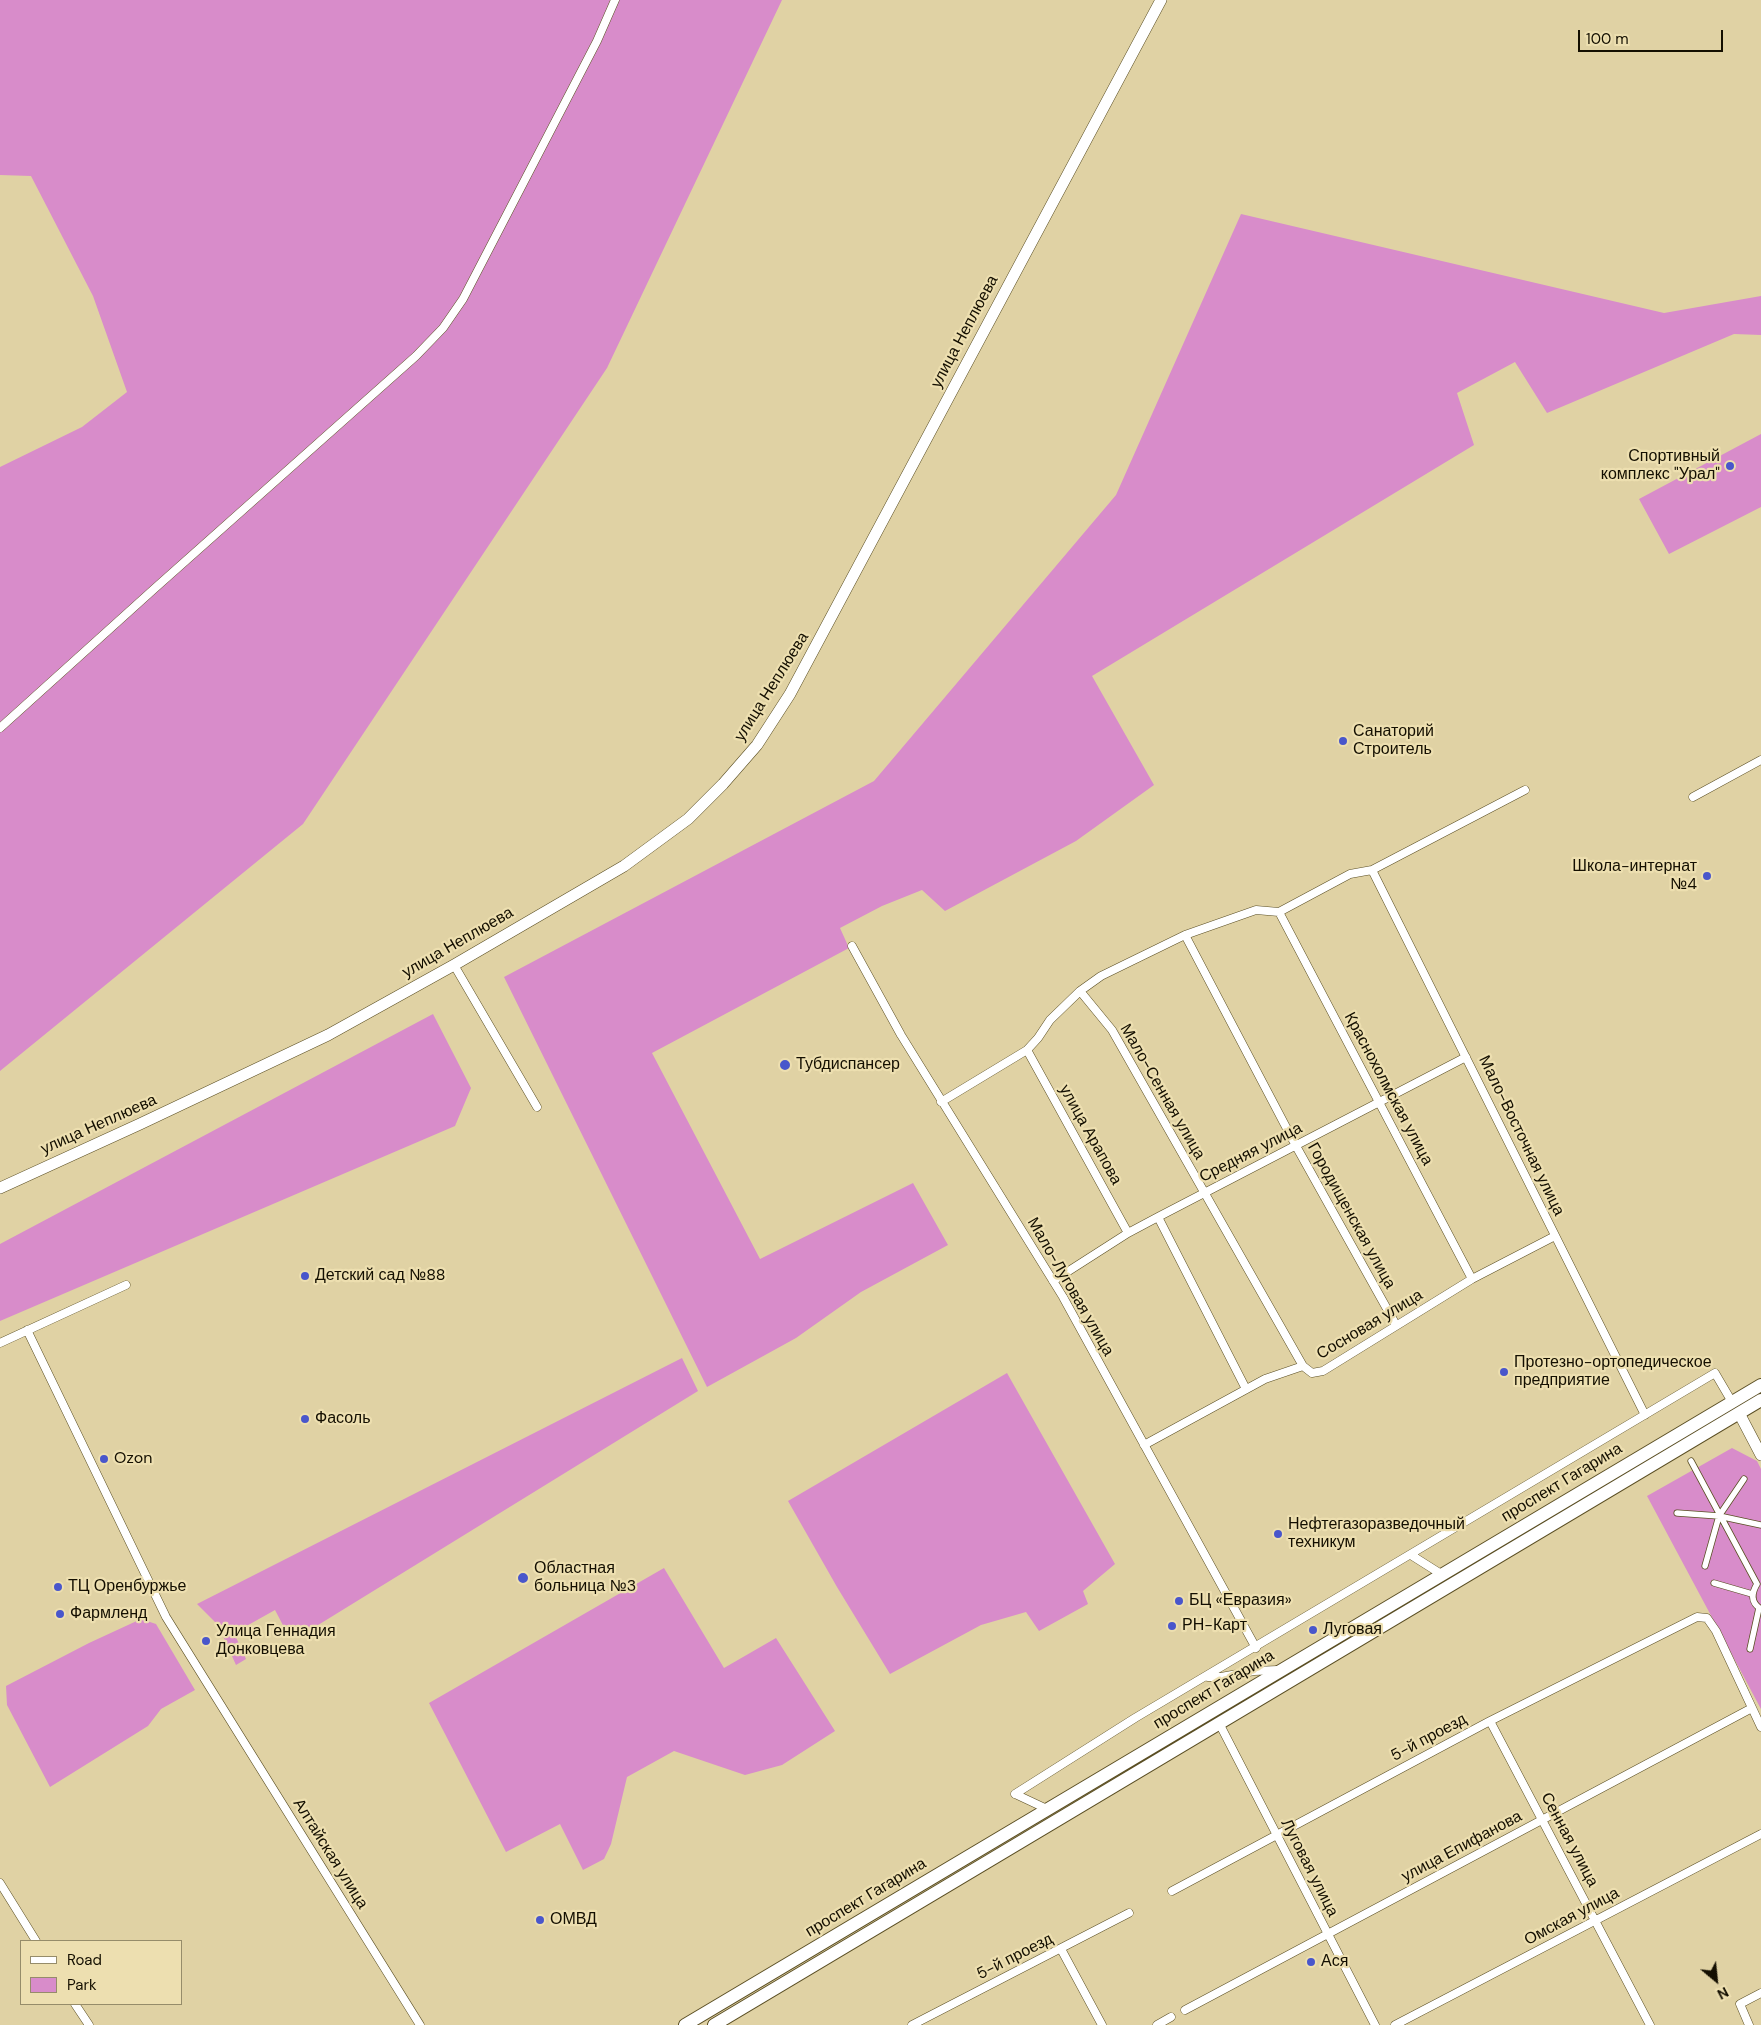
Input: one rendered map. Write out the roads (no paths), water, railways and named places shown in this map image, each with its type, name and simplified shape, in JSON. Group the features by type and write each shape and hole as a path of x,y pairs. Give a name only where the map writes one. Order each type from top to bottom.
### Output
{"main road":[{"name":"улица Неплюева","path":"0,1188 279,1060 370,1012 624,866 648,850 705,802 757,745 790,694 1161,0"},
{"name":"проспект Гагарина","path":"714,2025 1220,1723 1736,1407 1761,1385"},
{"name":"проспект Гагарина","path":"685,2025 1441,1574 1736,1407 1761,1400"},
{"path":"1736,1407 1761,1455"}],"street":[{"path":"0,728 403,368 443,328 463,299 597,41 616,0"},
{"path":"1693,797 1761,760"},
{"path":"941,1102 1027,1050 1038,1038 1048,1021 1080,991 1100,976 1185,935 1256,910 1279,912 1350,874 1372,870 1525,790"},
{"name":"Мало-Восточная улица","path":"1372,870 1644,1415"},
{"name":"Краснохолмская улица","path":"1279,912 1472,1279"},
{"name":"Городищенская улица","path":"1185,935 1296,1146 1396,1325"},
{"name":"Мало-Луговая улица","path":"852,946 901,1035 941,1102 1053,1281 1256,1648"},
{"path":"454,965 537,1107"},
{"name":"Мало-Сенная улица","path":"1080,991 1112,1030 1302,1366"},
{"name":"улица Арапова","path":"1027,1050 1128,1234"},
{"name":"Средняя улица","path":"1053,1281 1158,1217 1466,1057"},
{"path":"1158,1217 1246,1389"},
{"name":"Сосновая улица","path":"1144,1445 1265,1379 1302,1366 1312,1373 1323,1371 1472,1279 1555,1236"},
{"path":"0,1343 126,1284"},
{"name":"Алтайская улица","path":"27,1330 160,1605 255,1762 420,2025"},
{"path":"1047,1809 1015,1794 1094,1744 1715,1373 1736,1407"},
{"path":"1690,1461 1759,1585 1752,1594"},
{"path":"1705,1566 1719,1516 1744,1479"},
{"path":"1677,1513 1719,1516 1761,1525"},
{"path":"1411,1555 1441,1574"},
{"path":"1714,1583 1752,1594"},
{"path":"1750,1649 1760,1608 1754,1602 1752,1594"},
{"name":"5-й проезд","path":"1172,1891 1490,1721 1690,1620 1702,1617 1710,1621 1752,1708"},
{"path":"1206,1677 1280,1670"},
{"path":"1752,1708 1761,1727"},
{"name":"улица Епифанова","path":"1185,2010 1326,1933 1752,1708"},
{"name":"Сенная улица","path":"1490,1721 1650,2025"},
{"name":"Луговая улица","path":"1220,1723 1326,1933 1375,2025"},
{"name":"Омская улица","path":"1395,2025 1761,1834"},
{"path":"0,1883 35,1940"},
{"name":"5-й проезд","path":"912,2025 1129,1914"},
{"path":"1061,1949 1102,2025"},
{"path":"1748,2025 1740,2004 1761,1993"},
{"path":"76,2005 89,2025"},
{"path":"1157,2025 1171,2017"}],"place":[{"name":"Спортивный комплекс \"Урал\"","path":"1730,466"},
{"name":"Санаторий Строитель","path":"1343,741"},
{"name":"Школа-интернат №4","path":"1707,876"},
{"name":"Тубдиспансер","path":"785,1065"},
{"name":"Детский сад №88","path":"305,1276"},
{"name":"Протезно-ортопедическое предприятие","path":"1504,1372"},
{"name":"Фасоль","path":"305,1419"},
{"name":"Ozon","path":"104,1459"},
{"name":"Нефтегазоразведочный техникум","path":"1278,1534"},
{"name":"Областная больница №3","path":"523,1578"},
{"name":"ТЦ Оренбуржье","path":"58,1587"},
{"name":"БЦ «Евразия»","path":"1179,1601"},
{"name":"Фармленд","path":"60,1614"},
{"name":"РН-Карт","path":"1172,1626"},
{"name":"Луговая","path":"1313,1630"},
{"name":"Улица Геннадия Донковцева","path":"206,1641"},
{"name":"ОМВД","path":"540,1920"},
{"name":"Ася","path":"1311,1962"}]}
